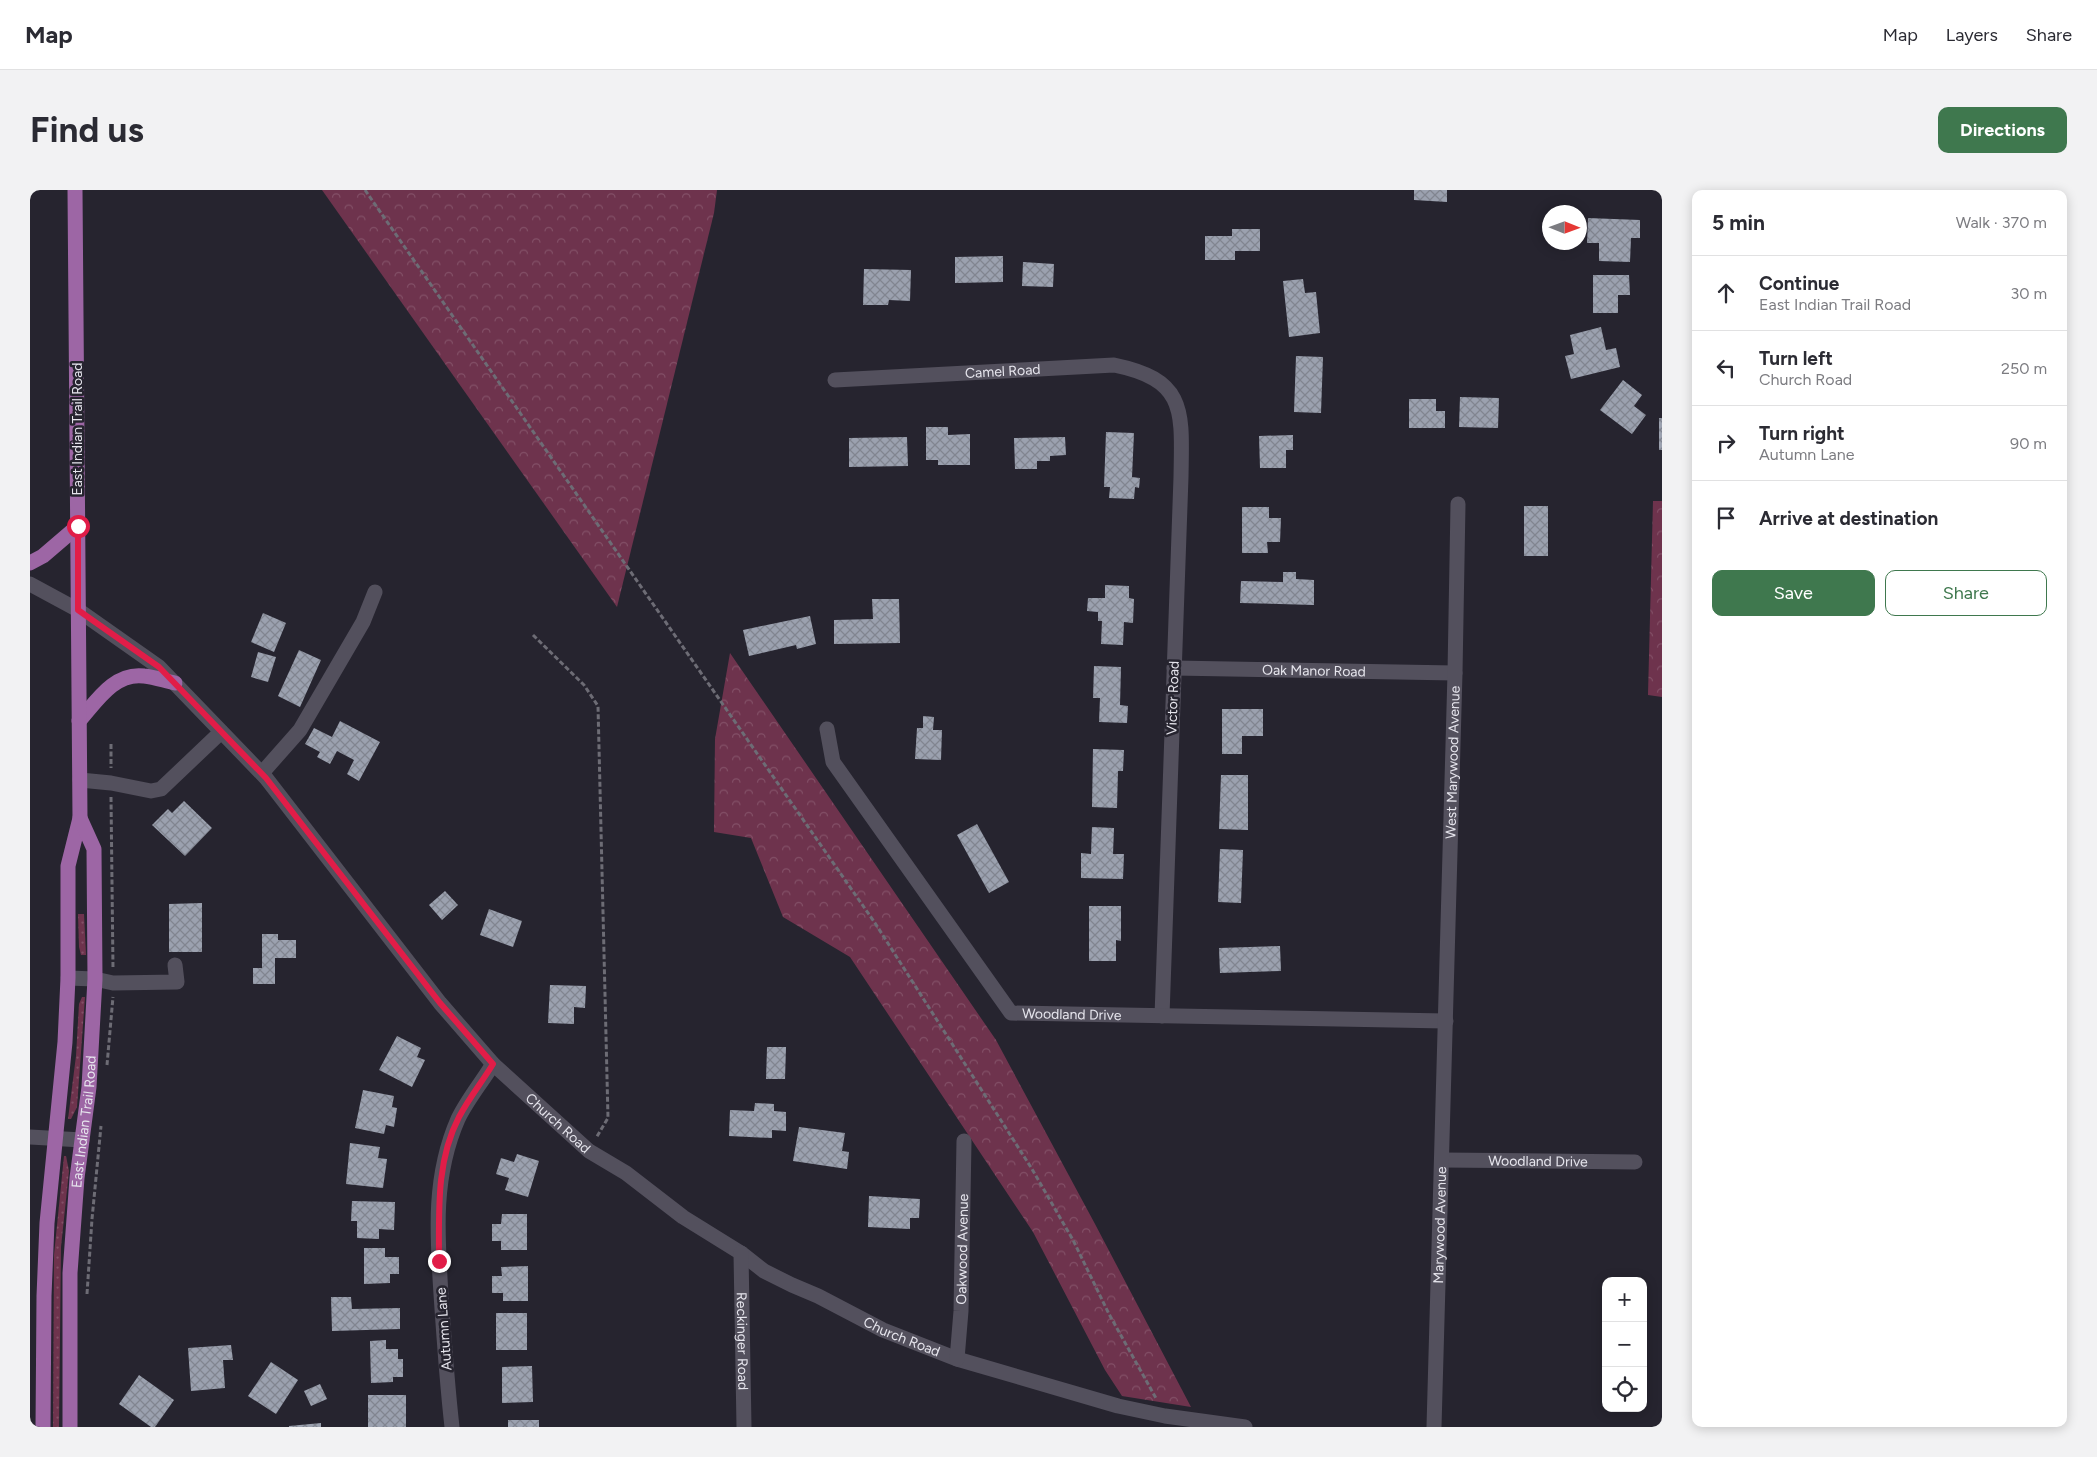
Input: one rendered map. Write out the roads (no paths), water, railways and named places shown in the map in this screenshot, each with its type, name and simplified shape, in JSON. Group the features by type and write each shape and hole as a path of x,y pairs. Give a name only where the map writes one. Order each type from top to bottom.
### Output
{"main road":[{"name":"East Indian Trail Road","path":"43,1427 45,1260 64,1051 68,978 68,866 80,818 75,190"},
{"path":"30,563 43,556 78,526"},
{"path":"79,721 112,684 127,677 143,676 175,683"},
{"name":"East Indian Trail Road","path":"70,1427 70,1273 82,1140 89,1087 95,979 94,849 80,818"}],"street":[{"name":"Camel Road","path":"834,380 1114,365 1139,370 1156,378 1164,385"},
{"name":"Victor Road","path":"1162,1016 1182,431 1178,407 1164,385"},
{"name":"West Marywood Avenue","path":"1446,1021 1458,504"},
{"name":"Church Road","path":"30,584 78,610 159,667 262,773 440,1003 493,1064 589,1151 626,1173 683,1217 741,1253 764,1271 818,1296 883,1330 957,1359 1118,1406 1165,1416 1245,1427"},
{"path":"262,773 300,730 363,622 375,592"},
{"name":"Oak Manor Road","path":"1174,668 1455,674"},
{"name":"Woodland Drive","path":"827,730 833,762 1010,1014 1446,1021"},
{"path":"80,780 151,790 161,789 221,732"},
{"path":"68,978 95,979 113,983 177,982 175,965"},
{"name":"Marywood Avenue","path":"1434,1427 1446,1021"},
{"name":"Autumn Lane","path":"452,1427 445,1364 440,1270 439,1190 446,1155 459,1117 493,1064"},
{"path":"30,1137 82,1140"},
{"name":"Oakwood Avenue","path":"957,1359 961,1311 964,1141"},
{"name":"Woodland Drive","path":"1442,1160 1635,1162"},
{"name":"Reckinger Road","path":"741,1253 744,1427"}]}
